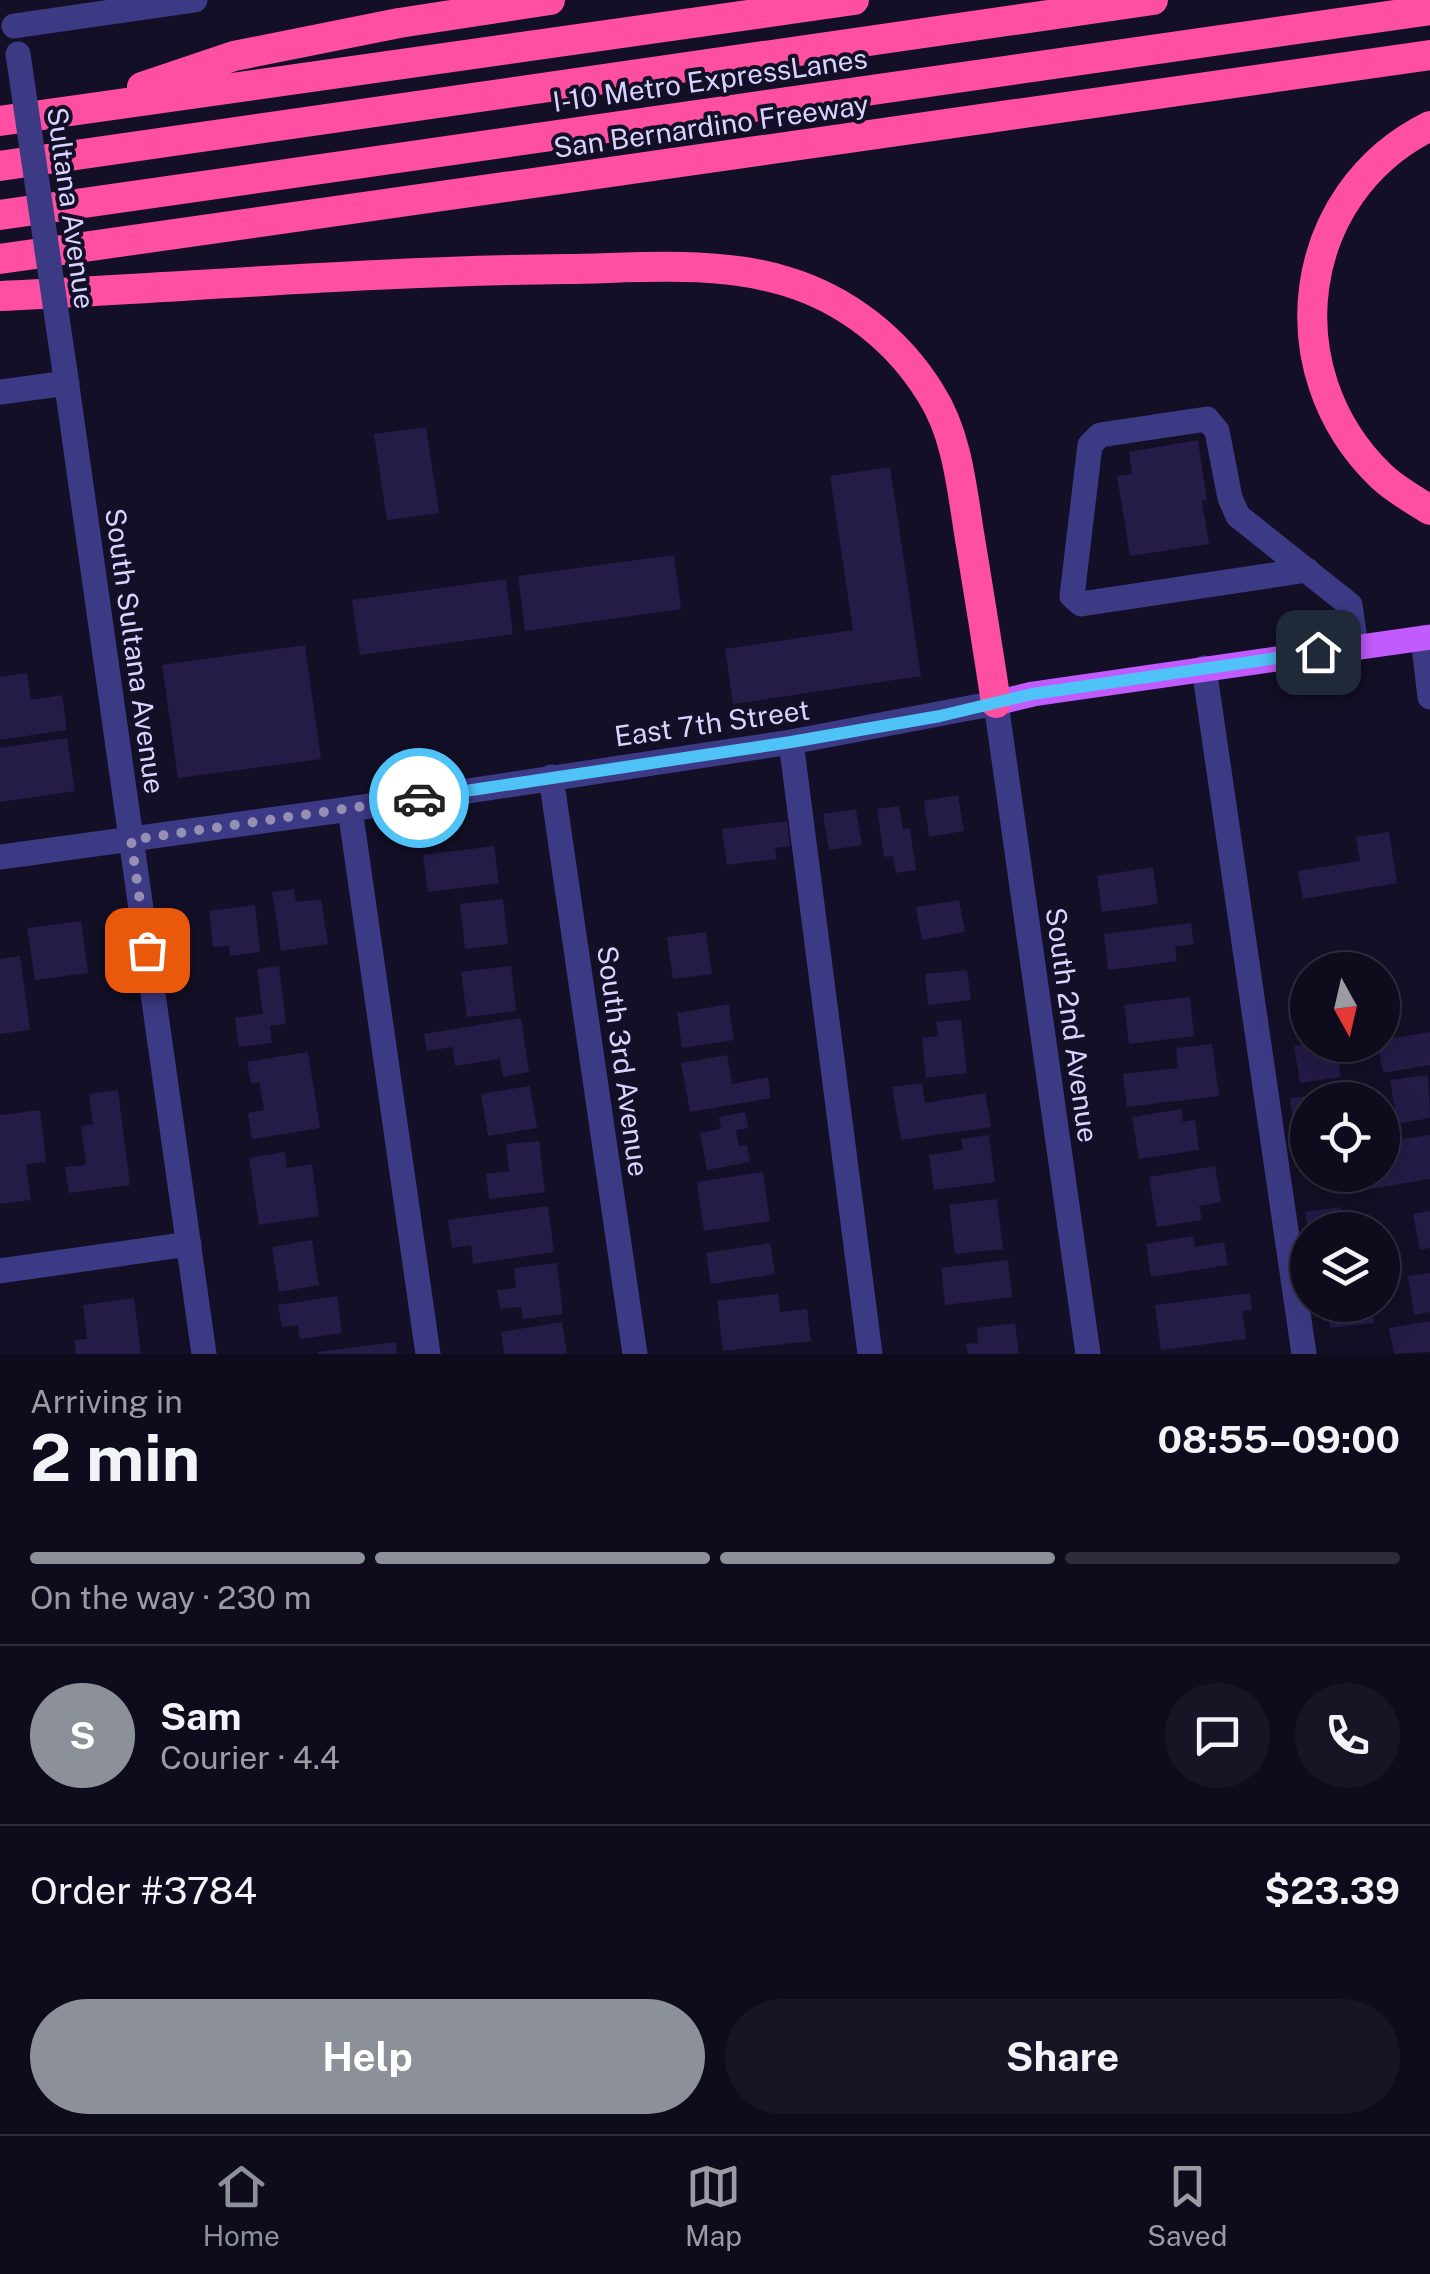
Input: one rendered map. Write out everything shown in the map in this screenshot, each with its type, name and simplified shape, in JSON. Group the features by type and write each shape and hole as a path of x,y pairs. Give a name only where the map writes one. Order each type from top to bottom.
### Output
{"highway":[{"path":"72,110 234,56 550,0"},
{"path":"0,121 854,0"},
{"name":"I-10 Metro ExpressLanes","path":"0,166 1153,0"},
{"name":"I-10 Metro ExpressLanes","path":"0,214 1430,10"},
{"name":"San Bernardino Freeway","path":"0,259 1430,55"},
{"path":"1430,126 1377,160 1338,208 1317,272 1312,315 1324,388 1338,418 1380,475 1430,510"},
{"path":"0,296 474,270 702,268 756,273 815,291 858,315 895,347 921,378 944,416 962,491 996,704"}],"main road":[{"name":"East 7th Street","path":"996,704 1032,694 1426,638"}],"street":[{"name":"Sultana Avenue","path":"10,0 66,377"},
{"path":"14,26 195,0"},
{"path":"0,392 66,377"},
{"name":"South Sultana Avenue","path":"66,377 204,1354"},
{"path":"1306,570 1081,604 1072,596 1090,445 1100,435 1208,419 1216,431 1230,498 1238,516 1306,570 1350,605 1356,646"},
{"path":"1426,638 1430,697"},
{"path":"1204,668 1304,1354"},
{"name":"East 7th Street","path":"0,857 791,742 996,704"},
{"name":"South 2nd Avenue","path":"996,704 1088,1354"},
{"path":"791,742 870,1354"},
{"name":"South 3rd Avenue","path":"551,777 636,1354"},
{"path":"350,809 428,1354"},
{"path":"0,1271 188,1244"}],"building":[{"path":"426,427 439,513 387,520 374,434"},
{"path":"1198,440 1209,544 1130,556 1117,476 1132,474 1129,452"},
{"path":"890,467 921,676 733,704 725,649 853,630 830,476"},
{"path":"674,555 681,609 525,631 518,576"},
{"path":"506,579 513,634 360,655 352,600"},
{"path":"305,645 321,759 178,778 162,665"},
{"path":"27,673 31,700 62,695 67,730 0,740 0,677"},
{"path":"67,738 75,791 0,802 0,748"},
{"path":"958,795 964,831 929,837 924,801"},
{"path":"899,806 903,829 910,828 916,870 896,873 893,856 884,857 877,809"},
{"path":"856,809 862,845 829,850 823,814"},
{"path":"787,821 790,846 775,848 777,859 727,865 722,829"},
{"path":"1389,832 1397,883 1303,899 1298,871 1360,861 1356,837"},
{"path":"494,846 499,883 428,892 423,855"},
{"path":"1153,867 1158,904 1102,912 1097,876"},
{"path":"294,889 296,902 321,899 328,944 281,951 272,892"},
{"path":"503,899 508,944 465,949 460,904"},
{"path":"959,900 965,932 922,940 916,907"},
{"path":"255,905 260,952 230,956 229,946 213,947 209,911"},
{"path":"81,921 88,973 35,980 27,928"},
{"path":"1191,923 1194,944 1175,947 1177,961 1108,970 1104,934"},
{"path":"706,932 712,974 673,979 667,937"},
{"path":"20,956 30,1030 0,1034 0,959"},
{"path":"279,966 286,1024 270,1026 272,1043 239,1047 235,1018 263,1014 257,969"},
{"path":"511,966 516,1011 467,1017 461,972"},
{"path":"967,970 971,1000 928,1005 925,974"},
{"path":"1190,997 1194,1036 1129,1044 1124,1005"},
{"path":"729,1004 734,1040 682,1048 677,1013"},
{"path":"521,1018 529,1072 503,1077 500,1059 455,1066 452,1047 427,1051 424,1034"},
{"path":"961,1019 967,1073 926,1078 922,1038 938,1036 936,1022"},
{"path":"1430,1032 1430,1065 1383,1073 1381,1062 1400,1062 1400,1037"},
{"path":"1212,1044 1219,1096 1127,1107 1123,1074 1178,1068 1176,1048"},
{"path":"308,1052 320,1128 252,1139 248,1113 264,1110 259,1082 251,1084 247,1062"},
{"path":"727,1055 732,1084 768,1077 771,1098 690,1112 681,1063"},
{"path":"1297,1062 1339,1062 1341,1077 1300,1082"},
{"path":"1428,1075 1430,1118 1400,1123 1400,1082 1390,1080"},
{"path":"922,1083 925,1103 985,1093 991,1127 901,1140 892,1087"},
{"path":"530,1086 537,1128 488,1136 481,1094"},
{"path":"118,1090 130,1185 69,1193 65,1167 86,1165 81,1126 93,1124 89,1094"},
{"path":"1182,1109 1183,1122 1195,1120 1199,1150 1139,1159 1132,1117"},
{"path":"40,1110 46,1162 26,1164 31,1200 0,1204 0,1115"},
{"path":"745,1112 748,1128 736,1130 739,1146 747,1145 750,1162 707,1170 700,1133 721,1129 719,1117"},
{"path":"989,1135 995,1182 934,1190 929,1155 963,1150 961,1139"},
{"path":"1430,1135 1430,1179 1400,1184 1400,1139"},
{"path":"539,1141 545,1192 489,1199 486,1174 509,1171 506,1144"},
{"path":"285,1152 287,1168 312,1164 319,1216 259,1225 249,1158"},
{"path":"1215,1166 1221,1202 1199,1206 1202,1220 1157,1227 1149,1177"},
{"path":"763,1172 770,1221 704,1231 697,1182"},
{"path":"997,1199 1003,1249 955,1254 949,1205"},
{"path":"548,1206 554,1252 473,1264 471,1245 452,1248 448,1220"},
{"path":"1341,1207 1342,1212 1305,1212"},
{"path":"1430,1211 1430,1248 1420,1250 1413,1214"},
{"path":"1193,1236 1195,1247 1224,1242 1228,1265 1151,1277 1146,1244"},
{"path":"312,1240 319,1285 279,1292 272,1247"},
{"path":"770,1243 775,1274 711,1284 706,1253"},
{"path":"1008,1260 1012,1297 945,1305 941,1268"},
{"path":"557,1263 563,1314 523,1319 521,1307 500,1309 497,1290 516,1288 514,1268"},
{"path":"1430,1273 1430,1312 1414,1315 1408,1276"},
{"path":"1250,1293 1252,1310 1242,1311 1246,1339 1161,1350 1155,1305"},
{"path":"778,1294 780,1312 807,1309 811,1341 723,1351 717,1301"},
{"path":"337,1296 342,1333 300,1339 298,1325 282,1327 278,1305"},
{"path":"134,1298 141,1354 76,1354 74,1340 87,1339 83,1305"},
{"path":"1430,1321 1430,1352 1394,1354 1389,1328"},
{"path":"562,1322 567,1354 504,1354 501,1332"},
{"path":"1329,1322 1374,1322 1374,1323 1330,1328"},
{"path":"1015,1323 1019,1354 968,1354 966,1344 978,1343 977,1328"},
{"path":"396,1342 397,1354 318,1354 318,1352"}],"way so far":[{"path":"147,950 131,840 419,798"}],"route":[{"path":"419,798 791,742 940,716 1032,694 1318,652"}]}
